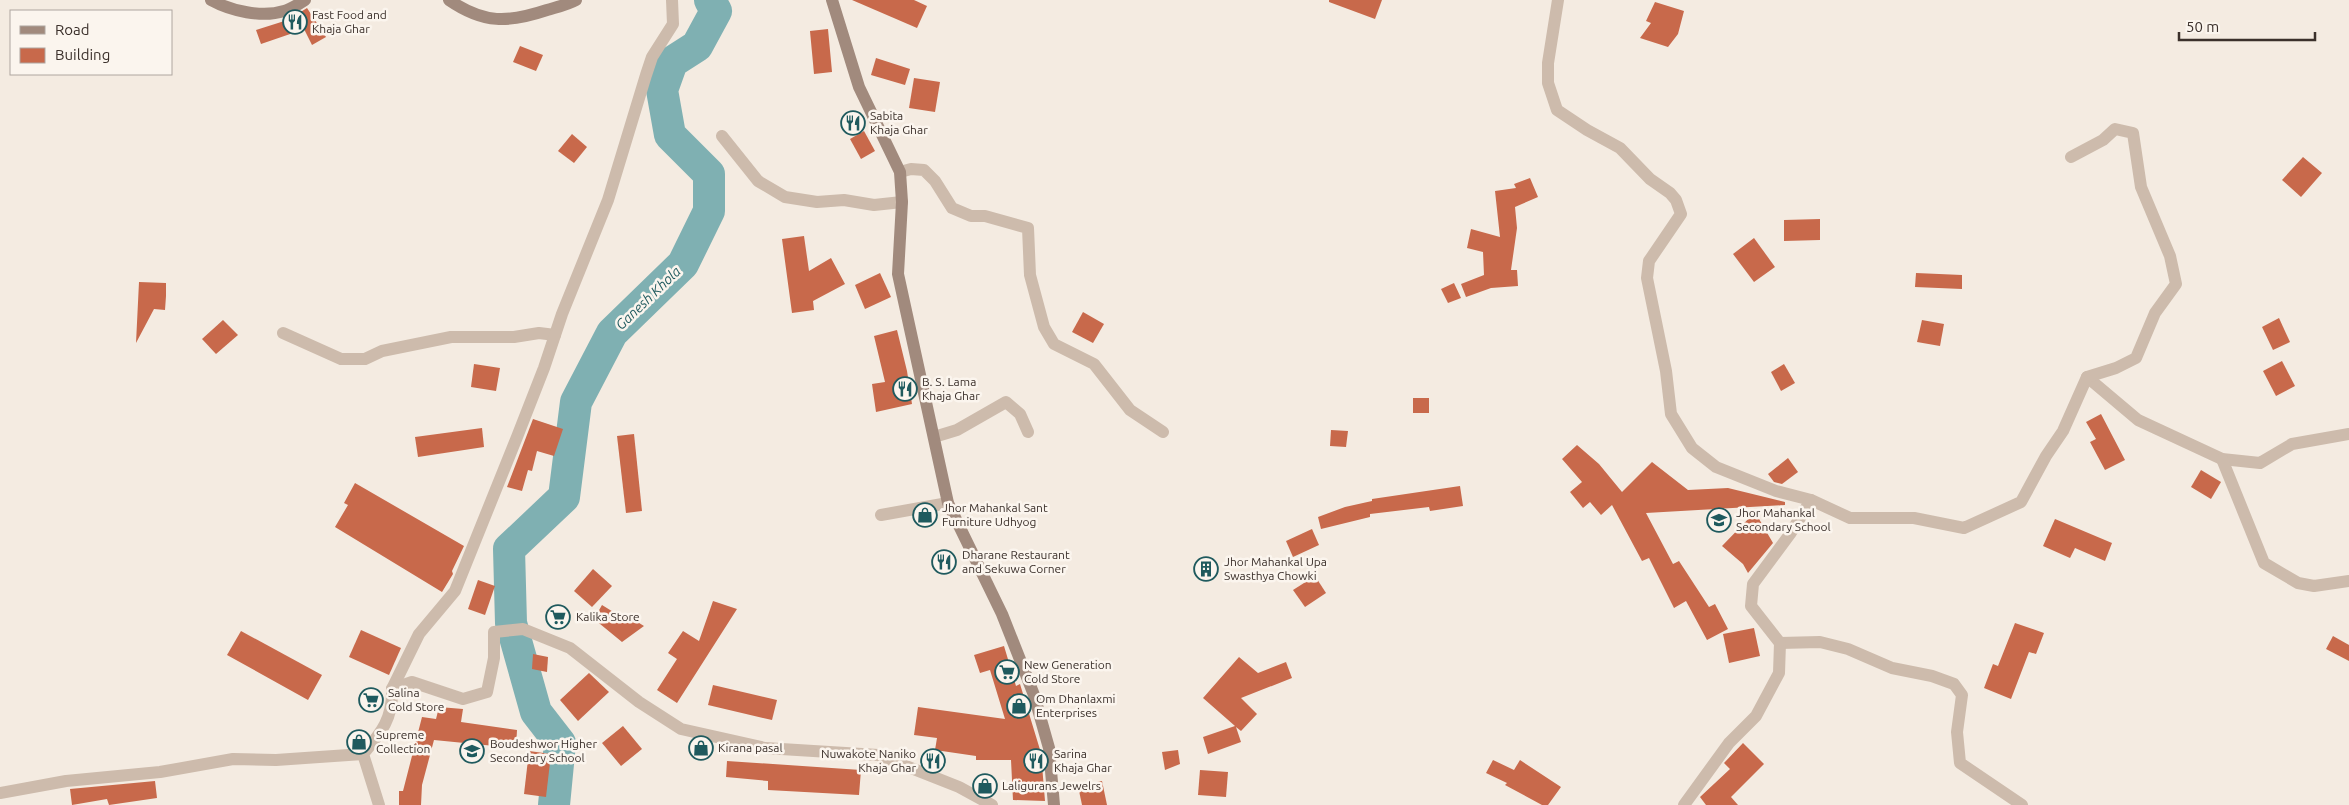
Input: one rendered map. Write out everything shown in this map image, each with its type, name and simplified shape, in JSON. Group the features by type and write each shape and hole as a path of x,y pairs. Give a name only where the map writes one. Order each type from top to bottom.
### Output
{"main road":[{"path":"211,0 222,6 267,14 285,11 305,0"},
{"path":"449,0 464,10 497,20 533,15 576,0"},
{"path":"832,0 859,87 900,172 902,202 898,274 948,503 1002,614 1034,695 1049,748 1054,805"}],"street":[{"path":"0,793 66,781 160,772 233,760 276,760 363,754 382,732 393,706 392,689 419,634 454,591 517,437 608,200 652,57 673,24 672,0"},
{"path":"1558,0 1548,64 1548,83 1557,110 1587,130 1620,148 1650,179 1670,193 1676,200 1681,214 1649,261 1647,278 1666,371 1671,414 1692,448 1716,468 1776,490 1811,500 1850,518 1914,518 1964,528 2021,502 2046,456 2063,430 2086,376"},
{"path":"2072,157 2103,140 2115,129 2133,132 2141,187 2170,256 2176,284 2156,313 2136,358 2116,368 2086,376"},
{"path":"722,136 758,181 785,196 817,202 844,200 874,205 902,202"},
{"path":"900,172 911,169 924,170 935,181 952,208 965,213 1028,228 1032,282 1044,327 1054,344 1094,364 1130,410 1163,432"},
{"path":"283,333 341,358 365,359 382,351 450,337 514,337 539,333 555,335"},
{"path":"2086,376 2138,420 2222,459 2260,463 2292,444 2349,434"},
{"path":"934,437 957,430 1006,402 1020,414 1028,432"},
{"path":"2222,459 2264,564 2298,583 2314,586 2349,581"},
{"path":"1684,805 1730,742 1756,716 1779,673 1780,643 1751,606 1753,584 1790,534 1811,500"},
{"path":"881,515 948,503"},
{"path":"392,689 412,682 463,700 487,692 494,658 494,632 523,629 570,648 639,702 681,729 765,748 878,755 959,787 992,805"},
{"path":"1780,643 1820,642 1848,649 1892,668 1932,676 1954,684 1962,695 1957,732 1960,763 2022,805"},
{"path":"363,754 379,805"}],"building":[{"path":"852,0 914,0 927,6 917,28"},
{"path":"1329,0 1382,0 1375,19 1329,2"},
{"path":"1655,2 1684,11 1678,34 1668,47 1640,38 1651,23 1646,21"},
{"path":"307,8 326,37 312,45 304,29 261,44 256,30 297,17 296,15"},
{"path":"828,29 832,72 814,74 810,31"},
{"path":"520,46 543,55 536,71 513,62"},
{"path":"876,58 910,69 905,85 871,75"},
{"path":"914,78 940,82 935,112 909,108"},
{"path":"864,131 875,151 861,159 850,139"},
{"path":"572,134 587,147 574,163 558,151"},
{"path":"2303,157 2322,173 2301,197 2282,180"},
{"path":"1530,178 1538,197 1515,207 1517,228 1511,270 1517,270 1518,286 1491,288 1466,297 1461,284 1484,275 1483,252 1467,248 1471,229 1500,237 1495,191 1516,188 1514,184"},
{"path":"1820,219 1820,240 1784,241 1784,220"},
{"path":"804,236 809,271 831,258 845,284 813,301 814,310 792,313 782,239"},
{"path":"1754,238 1775,267 1754,282 1733,254"},
{"path":"880,273 891,297 865,309 855,285"},
{"path":"1916,273 1962,275 1962,289 1915,287"},
{"path":"139,282 166,283 166,296 165,310 154,309 136,343"},
{"path":"1454,283 1461,298 1448,303 1441,289"},
{"path":"1083,312 1104,324 1093,343 1072,332"},
{"path":"2279,318 2290,342 2273,350 2262,327"},
{"path":"223,320 238,335 216,354 202,339"},
{"path":"1922,320 1944,324 1940,346 1917,342"},
{"path":"897,330 907,371 912,404 876,412 872,384 885,382 874,336"},
{"path":"2282,361 2295,386 2276,396 2263,371"},
{"path":"474,364 500,368 496,391 471,387"},
{"path":"1784,364 1795,383 1781,391 1771,372"},
{"path":"1413,398 1429,398 1429,413 1413,413"},
{"path":"2101,414 2125,460 2105,470 2090,442 2096,439 2086,422"},
{"path":"533,419 563,429 554,456 537,451 532,471 528,470 522,491 507,487"},
{"path":"482,428 484,447 418,457 415,437"},
{"path":"1331,430 1348,431 1346,447 1330,446"},
{"path":"634,434 642,511 626,513 617,436"},
{"path":"1577,445 1599,464 1622,492 1652,462 1688,490 1728,488 1785,502 1785,505 1646,513 1673,564 1679,561 1709,607 1715,604 1728,629 1707,640 1686,601 1674,608 1649,558 1642,561 1612,505 1601,515 1590,502 1583,508 1570,492 1582,482 1562,459"},
{"path":"1788,458 1798,472 1782,484 1774,482 1768,474"},
{"path":"2201,470 2221,482 2211,499 2191,487"},
{"path":"355,483 464,546 452,571 453,574 442,592 335,527 348,505 344,503"},
{"path":"1460,486 1463,506 1430,511 1429,507 1370,514 1370,517 1321,529 1318,517 1345,507 1372,501 1372,499"},
{"path":"1755,512 1773,543 1748,573 1743,564 1722,546"},
{"path":"2055,519 2112,543 2105,561 2075,548 2070,558 2043,546"},
{"path":"1312,529 1319,545 1293,557 1286,541"},
{"path":"593,569 612,586 592,607 574,591"},
{"path":"1315,576 1326,593 1305,607 1293,590"},
{"path":"478,580 495,586 485,615 468,609"},
{"path":"713,601 737,609 677,703 657,690 677,659 668,653 683,631 699,641"},
{"path":"602,605 623,618 626,615 644,626 622,642 594,619"},
{"path":"2015,623 2044,633 2036,654 2029,652 2011,699 1984,688 1993,664 1998,666"},
{"path":"1754,628 1760,656 1729,663 1723,634"},
{"path":"361,630 401,648 389,675 349,657"},
{"path":"241,631 322,675 308,700 227,655"},
{"path":"2333,636 2349,645 2349,661 2326,649"},
{"path":"1004,646 1016,686 1020,684 1041,753 1045,801 1013,800 1011,760 976,760 976,756 935,750 937,738 914,735 918,707 1005,719 990,670 980,673 974,655"},
{"path":"533,654 548,657 547,672 532,669"},
{"path":"1239,657 1258,673 1286,662 1292,678 1241,698 1257,714 1241,731 1236,727 1241,742 1208,754 1203,737 1235,726 1203,698"},
{"path":"589,673 609,692 578,721 560,700"},
{"path":"713,685 777,700 772,720 708,705"},
{"path":"439,707 463,709 461,722 517,730 516,748 434,740 422,785 421,805 399,805 399,791 403,791 422,717 436,719"},
{"path":"623,726 642,749 621,766 602,743"},
{"path":"1743,743 1764,764 1731,797 1738,805 1706,805 1700,797 1730,769 1724,763"},
{"path":"1178,750 1180,764 1165,770 1162,752"},
{"path":"529,751 551,754 546,797 524,794"},
{"path":"1493,760 1514,770 1520,760 1561,787 1548,805 1542,805 1505,785 1507,783 1486,773"},
{"path":"727,761 861,770 859,795 768,790 768,781 726,777"},
{"path":"1200,770 1228,772 1226,797 1198,795"},
{"path":"155,781 157,798 109,805 107,799 72,805 70,789"},
{"path":"1102,781 1107,805 1082,805 1078,786"}],"waterway":[{"name":"Ganesh Khola","path":"554,805 560,743 536,712 511,623 509,549 564,497 576,402 612,333 683,264 709,211 709,174 670,135 662,90 672,62 697,46 716,11 710,0"}],"place":[{"name":"Fast Food and Khaja Ghar","path":"295,22"},
{"name":"Sabita Khaja Ghar","path":"853,123"},
{"name":"B. S. Lama Khaja Ghar","path":"905,389"},
{"name":"Jhor Mahankal Sant Furniture Udhyog","path":"925,515"},
{"name":"Jhor Mahankal Secondary School","path":"1719,520"},
{"name":"Dharane Restaurant and Sekuwa Corner","path":"944,562"},
{"name":"Jhor Mahankal Upa Swasthya Chowki","path":"1206,569"},
{"name":"Kalika Store","path":"558,617"},
{"name":"New Generation Cold Store","path":"1007,672"},
{"name":"Salina Cold Store","path":"371,700"},
{"name":"Om Dhanlaxmi Enterprises","path":"1019,706"},
{"name":"Supreme Collection","path":"359,742"},
{"name":"Kirana pasal","path":"701,748"},
{"name":"Boudeshwor Higher Secondary School","path":"472,751"},
{"name":"Nuwakote Naniko Khaja Ghar","path":"933,761"},
{"name":"Sarina Khaja Ghar","path":"1036,761"},
{"name":"Laligurans Jewelrs","path":"985,786"}]}
